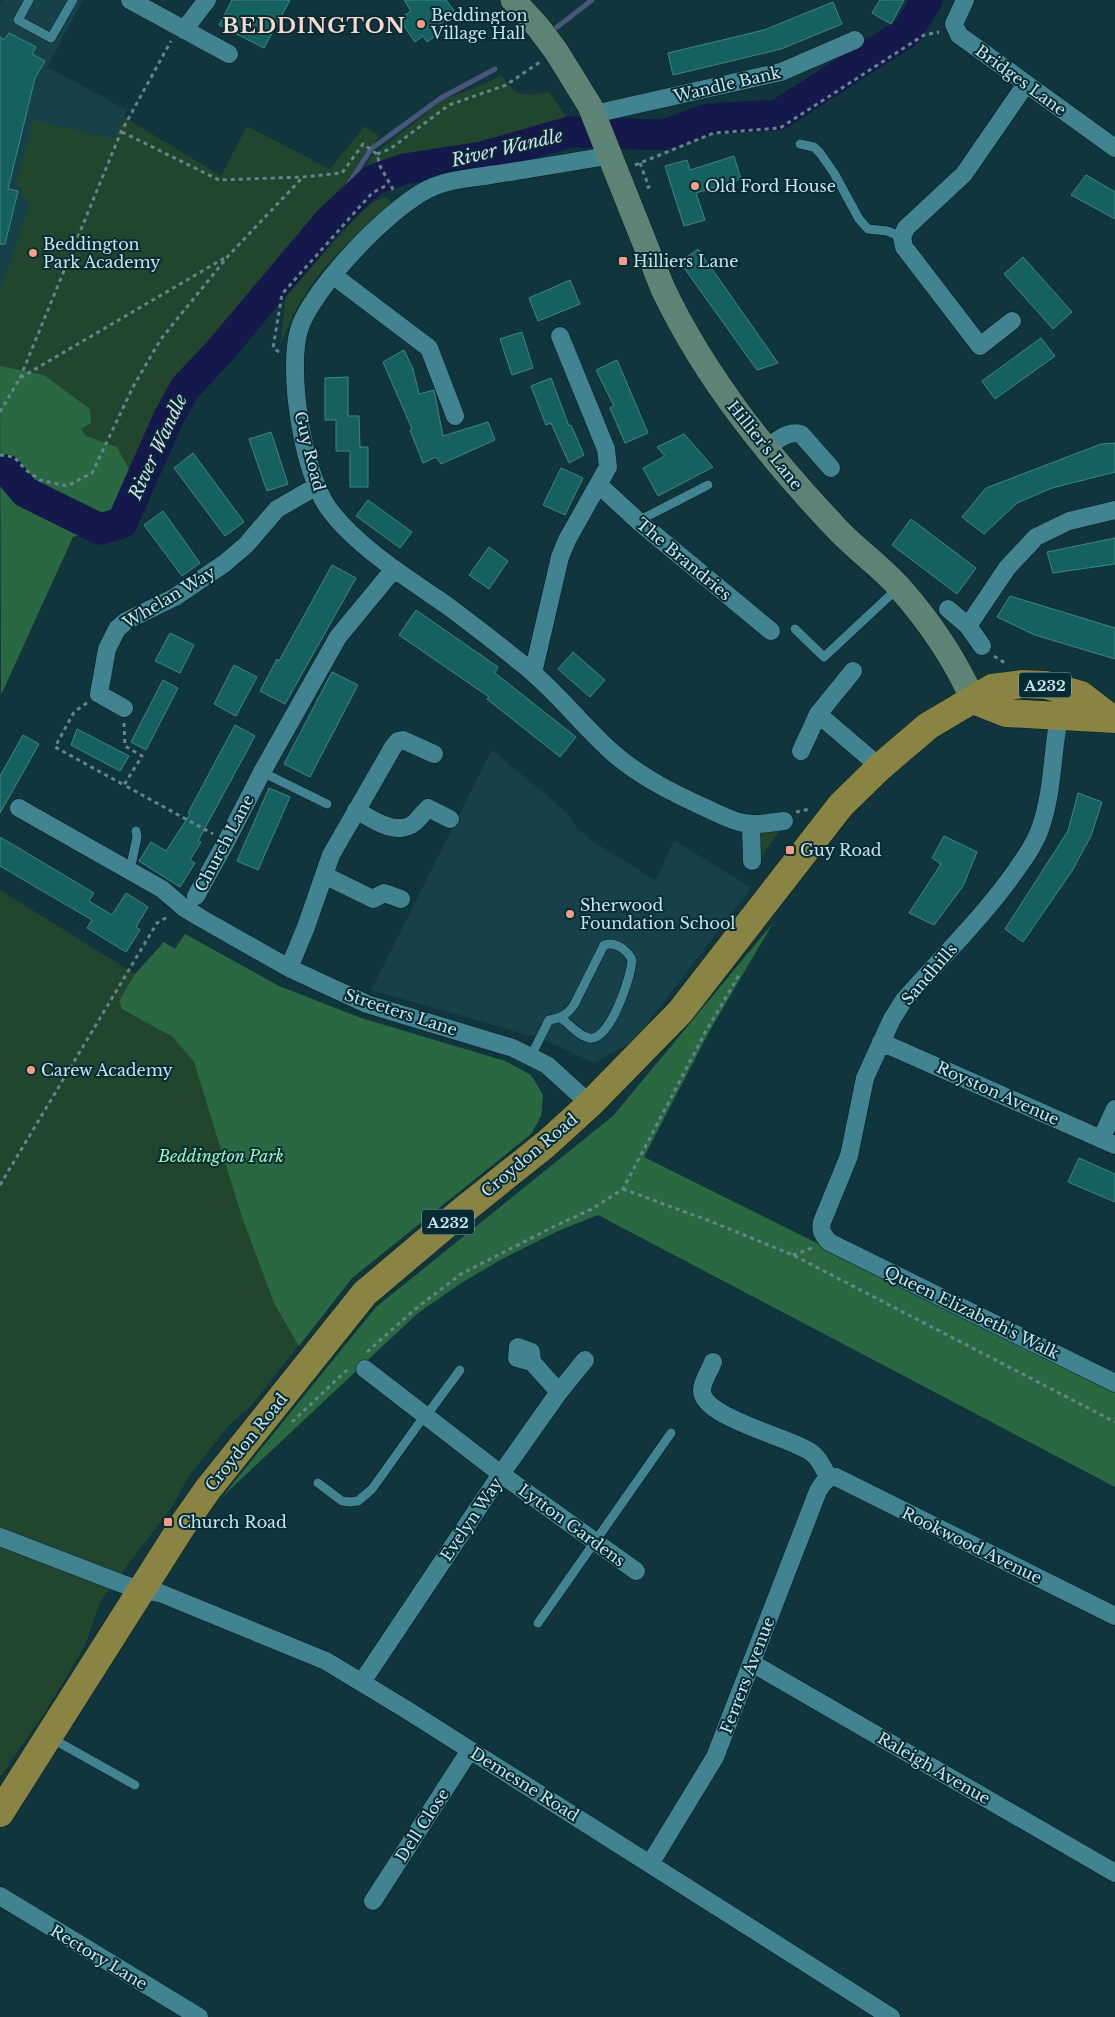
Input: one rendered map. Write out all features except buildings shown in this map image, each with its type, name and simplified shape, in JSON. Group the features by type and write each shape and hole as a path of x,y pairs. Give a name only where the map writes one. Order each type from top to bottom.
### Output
{"highway":[{"name":"Croydon Road","path":"0,1813 170,1543 208,1489 365,1293 461,1212 546,1144 590,1104 680,1012 841,805 880,767 928,726 992,688 1022,684 1046,686 1081,695 1113,719"},
{"name":"Croydon Road","path":"973,700 1006,712 1059,717 1113,719"}],"main road":[{"name":"Hillier's Lane","path":"513,0 538,27 556,51 594,114 619,161 650,259 677,318 726,396 766,449 840,532 899,587 942,641 973,700"}],"street":[{"path":"130,0 228,54"},
{"path":"181,28 207,0"},
{"path":"954,28 965,0"},
{"name":"Bridges Lane","path":"954,28 959,35 1115,148"},
{"name":"Wandle Bank","path":"594,114 781,72 855,40"},
{"path":"1012,321 980,346 904,247 902,237 906,228 964,174 1026,84"},
{"name":"Guy Road","path":"619,161 586,160 437,185 403,206 386,220 316,298 299,328 294,354 301,426 322,499 339,521 394,569 449,607 533,673 613,753 630,766 694,803 731,819 750,824 784,821"},
{"path":"334,276 428,348 455,416"},
{"path":"533,673 560,557 567,540 608,467 608,458 560,336"},
{"path":"766,449 784,436 796,432 801,434 831,468"},
{"name":"The Brandries","path":"598,485 638,521 771,631"},
{"name":"Whelan Way","path":"99,694 107,649 117,629 126,621 174,597 225,562 246,545 276,509 317,486"},
{"path":"968,626 1007,568 1036,537 1069,522 1115,510"},
{"name":"Church Lane","path":"190,901 226,842 262,772 338,637 394,569"},
{"path":"948,609 968,626 982,646"},
{"path":"801,750 818,714 853,671"},
{"path":"99,694 124,708"},
{"path":"818,714 880,767"},
{"name":"Sandhills","path":"829,1242 823,1235 822,1222 849,1156 865,1078 892,1019 904,1000 987,908 1035,842 1046,813 1052,774 1053,746 1059,717"},
{"path":"288,968 306,927 331,856 393,747 398,741 403,740 434,754"},
{"name":"Streeters Lane","path":"19,808 162,888 190,901 288,968 367,1004 503,1044 531,1056 553,1071 590,1104"},
{"path":"356,810 389,827 398,828 414,823 428,808 450,819"},
{"path":"750,824 752,862"},
{"path":"324,875 372,899 384,893 401,899"},
{"name":"Royston Avenue","path":"881,1042 1108,1142"},
{"path":"1108,1142 1115,1110"},
{"name":"Queen Elizabeth's Walk","path":"829,1242 1115,1383"},
{"name":"Evelyn Way","path":"362,1682 501,1474 559,1392 586,1360"},
{"path":"532,1362 559,1392"},
{"path":"713,1362 702,1390 704,1397 715,1409 730,1418 806,1449 818,1458 829,1478"},
{"name":"Lytton Gardens","path":"359,1364 501,1474 636,1571"},
{"name":"Rookwood Avenue","path":"829,1478 836,1477 1115,1616"},
{"name":"Ferrers Avenue","path":"650,1864 715,1757 818,1492 823,1483 829,1478"},
{"path":"0,1537 140,1590"},
{"name":"Demesne Road","path":"140,1590 170,1596 326,1661 892,2017"},
{"name":"Raleigh Avenue","path":"752,1663 1115,1873"},
{"name":"Dell Close","path":"373,1901 470,1750"},
{"name":"Rectory Lane","path":"0,1896 199,2017"}],"lane":[{"path":"29,0 18,20 51,38 73,0"},
{"path":"800,144 814,147 820,153 834,173 859,219 868,229 888,231 902,237"},
{"path":"638,521 708,485"},
{"path":"795,628 824,657 899,587"},
{"path":"262,772 327,804"},
{"path":"130,870 137,837 136,832"},
{"path":"531,1056 549,1020 561,1018 568,1014 574,1006 599,951 604,945 614,944 625,950 632,960 630,975 610,1025 604,1032 597,1037 590,1038 581,1034 561,1018"},
{"path":"318,1482 342,1501 358,1501 372,1489 460,1370"},
{"path":"538,1623 671,1432"},
{"path":"48,1736 135,1785"}],"path":[{"path":"0,412 20,378 121,132 181,28"},
{"path":"619,161 714,133 780,128 924,36 954,28"},
{"path":"377,154 390,149 448,105 506,85 556,51"},
{"path":"121,132 219,180 303,177 342,173 363,144 377,154 380,166 389,184"},
{"path":"0,454 14,457 26,470 40,480 68,486 92,473 134,385 162,339 229,255 303,177"},
{"path":"20,378 229,255"},
{"path":"982,646 996,658 1006,663"},
{"path":"99,694 74,712 55,747 226,842"},
{"path":"124,708 125,746 142,756 124,785"},
{"name":"Church Lane","path":"0,1185 157,923 190,901"},
{"path":"287,1427 359,1364 414,1310 461,1274 555,1226 592,1210 623,1189 706,1031 741,972"},
{"path":"623,1189 707,1220 793,1255 1115,1422"}],"shaded area":[{"name":"Beddington Park Academy","path":"2,0 83,0 47,67 127,110 15,369 0,366 0,4"},
{"name":"Sherwood Foundation School","path":"492,750 564,810 577,828 591,840 656,881 674,840 751,888 634,1041 594,1063 542,1039 371,990"}],"green space":[{"path":"501,75 511,88 521,94 532,95 549,92 571,123 461,155 380,166 353,188 372,156 443,100"},
{"path":"124,117 221,176 247,126 330,169 365,126 379,136 345,190 330,221 218,353 185,388 168,419 138,486 117,447 86,436 15,369 0,366 0,290 30,203 29,199 21,196 22,189 16,187 33,120 114,139"},
{"path":"387,197 393,205 346,246 315,280 298,305 280,345 286,296 369,203"},
{"path":"0,366 44,375 90,409 91,423 81,429 86,436 117,447 138,486 122,523 73,537 1,695"},
{"path":"784,824 758,862 759,830"},
{"name":"Beddington Park","path":"0,890 135,974 164,942 175,949 185,934 279,986 361,1018 505,1061 531,1075 543,1095 541,1116 531,1134 352,1278 250,1407 229,1425 189,1476 171,1508 100,1602 85,1645 47,1709 0,1777"},
{"path":"773,923 709,1032 644,1157 1115,1392 1115,1487 598,1215 558,1231 502,1259 463,1282 418,1313 222,1497 376,1307 613,1116"},
{"path":"185,934 279,986 361,1018 505,1061 531,1075 543,1095 541,1116 531,1134 352,1278 299,1346 274,1303 241,1214 194,1062 173,1037 122,1009 119,1001 135,974 164,942 175,949"}],"waterway":[{"name":"River Wandle","path":"552,31 592,0"},
{"name":"River Wandle","path":"0,470 7,470 25,492 100,529 122,523 168,419 185,388 218,353 330,220 373,180 404,169 482,157 570,132 663,135 708,119 778,115 907,32 927,0"},
{"name":"River Wandle","path":"330,220 345,190 371,149 441,98 495,69"}],"place":[{"name":"Beddington Village Hall","path":"421,24"},
{"name":"Old Ford House","path":"695,186"},
{"name":"Beddington Park Academy","path":"33,253"},
{"name":"Hilliers Lane","path":"623,261"},
{"name":"Guy Road","path":"790,850"},
{"name":"Sherwood Foundation School","path":"570,914"},
{"name":"Carew Academy","path":"31,1070"},
{"name":"Church Road","path":"168,1522"}],"district":[{"name":"BEDDINGTON","path":"314,26"}]}
